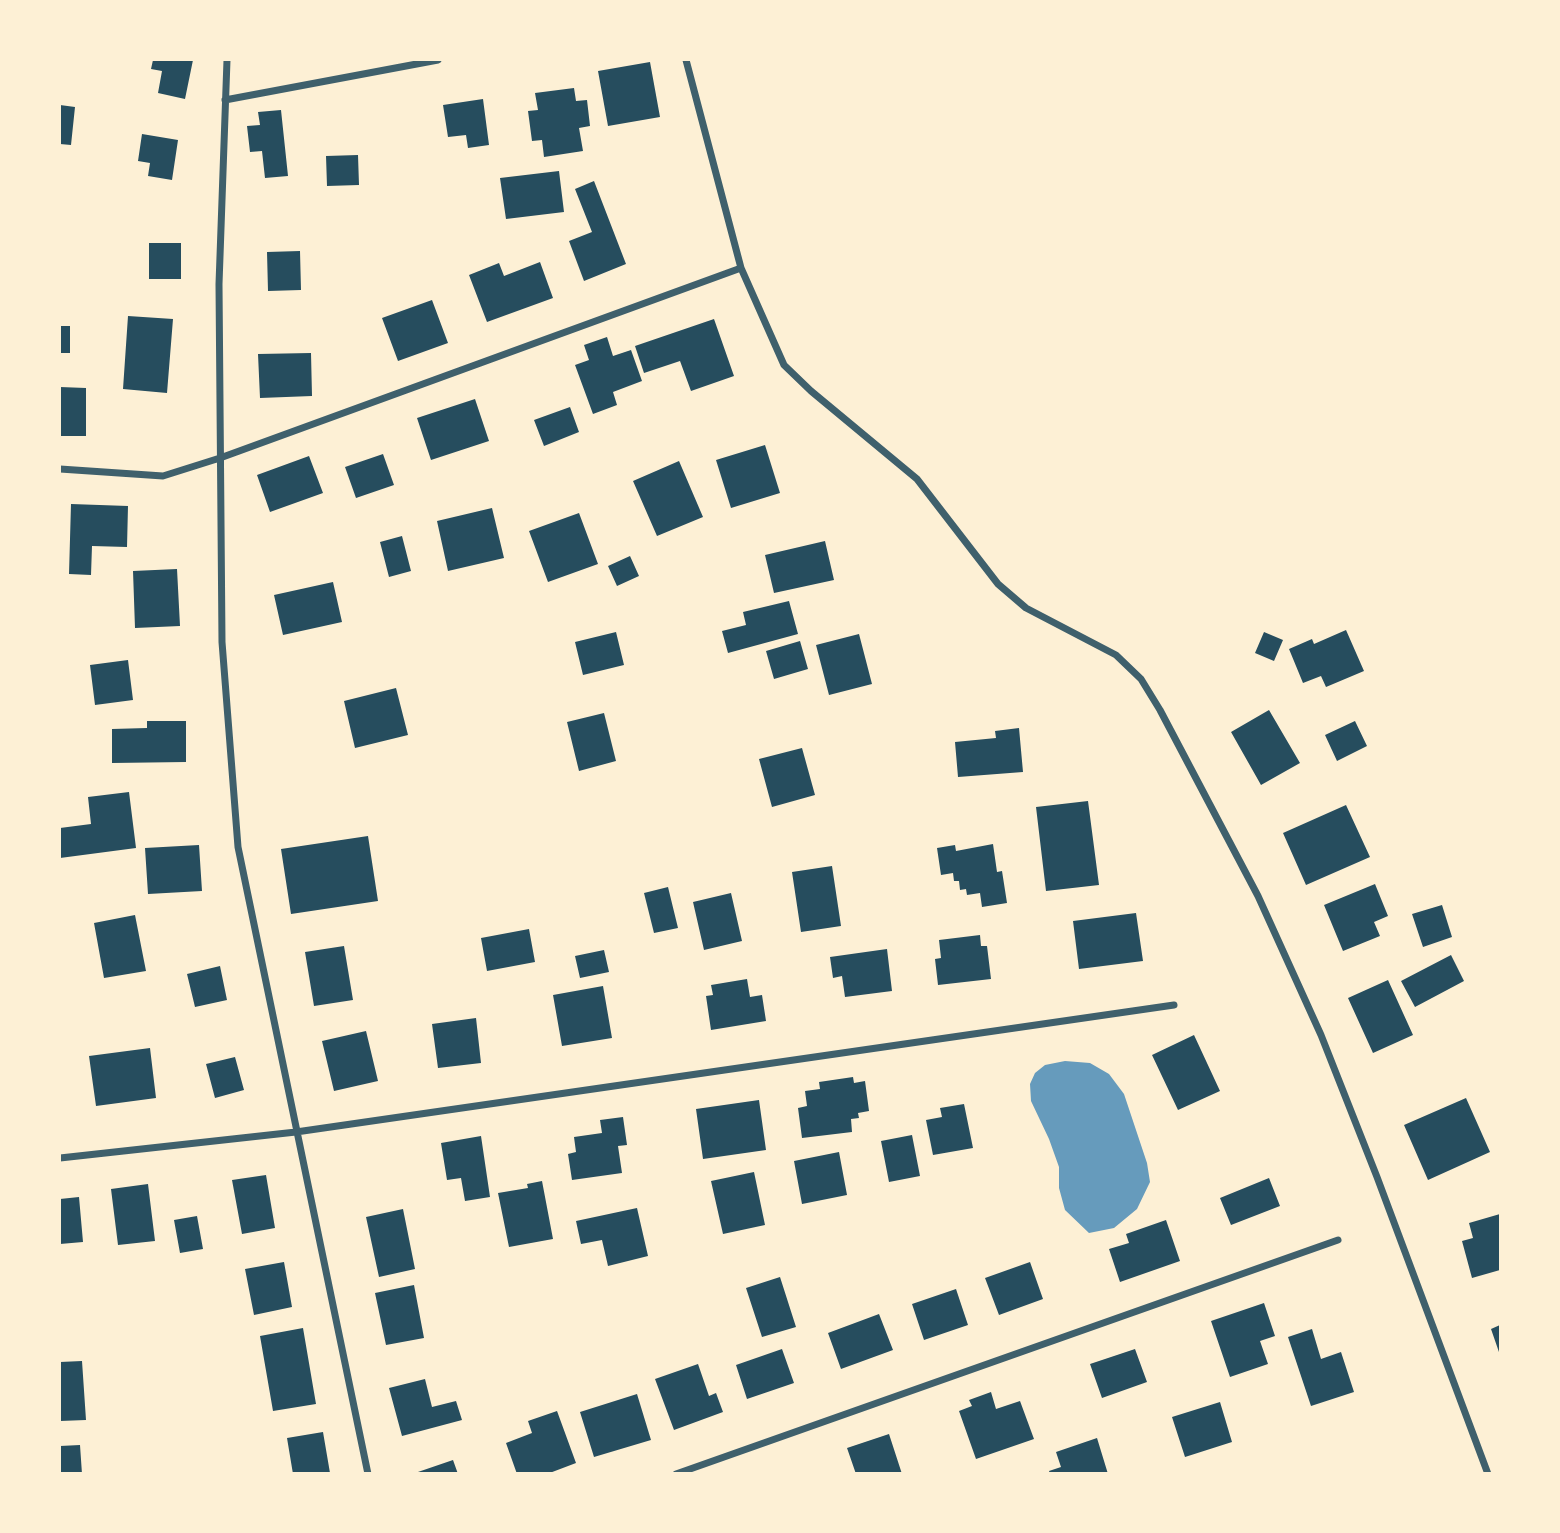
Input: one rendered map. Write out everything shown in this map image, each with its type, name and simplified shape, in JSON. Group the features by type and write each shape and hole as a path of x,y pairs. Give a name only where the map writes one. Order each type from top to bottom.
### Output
{"street":[{"path":"227,60 219,284 222,642 238,848 368,1474"},
{"path":"225,100 438,60"},
{"path":"687,60 741,268 784,365 811,391 917,479 998,584 1026,608 1116,655 1140,679 1160,710 1258,896 1321,1035 1488,1474"},
{"path":"60,468 163,476 220,458 741,268"},
{"path":"60,1158 296,1132 1174,1005"},
{"path":"676,1474 1338,1240"}],"water":[{"path":"1065,1061 1090,1063 1109,1074 1124,1094 1147,1163 1150,1182 1137,1209 1114,1228 1089,1233 1065,1210 1059,1188 1059,1167 1031,1101 1030,1084 1035,1073 1045,1065"}],"building":[{"path":"153,60 193,60 185,99 158,93 162,71 151,69"},
{"path":"650,62 660,117 608,126 598,71"},
{"path":"574,88 576,101 587,100 590,126 579,128 583,151 544,157 542,140 532,141 528,111 538,110 535,93"},
{"path":"483,99 489,145 468,148 466,135 448,137 443,105"},
{"path":"60,105 75,107 71,145 60,144"},
{"path":"281,110 288,176 265,178 262,151 250,152 247,126 260,125 258,112"},
{"path":"142,134 178,140 172,180 148,176 150,163 138,161"},
{"path":"358,155 359,185 327,186 326,156"},
{"path":"559,171 564,212 506,219 500,178"},
{"path":"594,181 626,264 584,281 569,241 592,232 575,189"},
{"path":"149,243 181,243 181,279 149,279"},
{"path":"300,251 301,290 268,291 267,252"},
{"path":"540,262 553,298 487,322 469,275 499,263 504,276"},
{"path":"432,300 448,343 398,361 382,318"},
{"path":"128,316 173,319 167,393 123,389"},
{"path":"714,319 734,376 691,391 680,361 644,373 635,346"},
{"path":"60,326 70,326 70,353 60,353"},
{"path":"607,337 613,356 631,350 642,381 613,392 617,405 593,414 575,365 589,360 584,345"},
{"path":"311,353 312,396 260,398 258,354"},
{"path":"60,387 86,388 86,436 60,436"},
{"path":"475,399 489,441 431,460 417,418"},
{"path":"570,407 579,432 544,446 534,420"},
{"path":"765,445 780,493 731,508 716,460"},
{"path":"383,454 394,485 356,498 345,467"},
{"path":"309,456 323,493 270,512 257,475"},
{"path":"679,461 703,517 657,536 633,481"},
{"path":"71,504 128,506 127,547 92,546 91,575 69,574"},
{"path":"492,508 504,558 448,571 437,521"},
{"path":"579,513 598,564 548,582 529,531"},
{"path":"402,536 411,571 389,577 380,542"},
{"path":"825,541 834,580 774,593 765,555"},
{"path":"630,556 639,576 617,586 608,566"},
{"path":"177,569 180,626 135,628 133,571"},
{"path":"333,582 342,622 283,635 274,595"},
{"path":"789,601 798,634 728,653 722,631 746,625 743,612"},
{"path":"1346,630 1364,671 1326,687 1321,676 1303,683 1289,649 1312,639 1314,644"},
{"path":"616,632 624,665 583,675 575,642"},
{"path":"1264,632 1283,640 1274,661 1255,653"},
{"path":"859,634 872,684 829,695 816,645"},
{"path":"800,641 808,669 774,679 766,651"},
{"path":"128,660 133,700 95,705 90,665"},
{"path":"396,688 408,735 355,748 344,701"},
{"path":"1269,710 1300,763 1261,785 1231,732"},
{"path":"604,713 616,761 579,771 567,722"},
{"path":"147,721 186,721 186,762 112,763 112,729 147,728"},
{"path":"1355,721 1367,746 1337,761 1325,735"},
{"path":"1019,728 1023,772 958,777 955,742 996,738 995,731"},
{"path":"802,748 815,795 772,807 759,759"},
{"path":"129,792 136,848 60,858 60,828 91,824 88,797"},
{"path":"1088,801 1099,885 1046,891 1036,807"},
{"path":"1346,805 1370,857 1306,885 1283,833"},
{"path":"368,836 378,901 291,914 281,849"},
{"path":"993,844 997,872 1002,871 1007,903 982,907 980,893 967,895 966,889 960,890 959,881 954,881 953,873 941,875 937,848 955,845 956,851"},
{"path":"199,845 202,891 148,894 145,848"},
{"path":"832,866 841,926 801,932 792,872"},
{"path":"1375,884 1388,916 1374,922 1380,936 1343,951 1324,905"},
{"path":"668,887 678,928 654,933 644,893"},
{"path":"731,893 742,941 704,950 693,902"},
{"path":"1442,905 1452,937 1423,947 1412,914"},
{"path":"1136,913 1143,961 1079,969 1073,921"},
{"path":"135,915 146,971 104,978 94,923"},
{"path":"529,929 535,962 487,971 481,938"},
{"path":"980,935 981,946 987,946 991,979 938,985 935,959 941,958 939,940"},
{"path":"344,946 353,1000 314,1006 305,952"},
{"path":"887,949 892,991 845,997 842,976 833,978 830,957"},
{"path":"604,950 609,972 580,978 575,956"},
{"path":"1451,955 1464,981 1415,1007 1401,981"},
{"path":"220,966 227,1000 195,1007 187,974"},
{"path":"747,979 750,997 762,995 766,1021 711,1030 706,996 713,995 711,985"},
{"path":"1388,980 1413,1035 1373,1053 1348,998"},
{"path":"603,986 612,1038 562,1046 553,995"},
{"path":"476,1018 481,1063 438,1068 432,1024"},
{"path":"366,1031 378,1081 334,1091 322,1041"},
{"path":"1194,1035 1220,1091 1178,1110 1152,1055"},
{"path":"150,1048 156,1098 96,1106 89,1056"},
{"path":"235,1057 244,1090 215,1098 206,1064"},
{"path":"853,1077 854,1083 865,1081 869,1111 858,1113 859,1118 851,1119 852,1132 802,1138 798,1108 807,1106 805,1091 820,1089 819,1082"},
{"path":"1466,1098 1490,1152 1428,1180 1404,1125"},
{"path":"759,1100 766,1150 703,1159 696,1109"},
{"path":"964,1104 973,1148 933,1155 926,1120 942,1117 940,1108"},
{"path":"623,1117 627,1145 618,1146 622,1173 572,1180 568,1154 576,1152 574,1137 602,1133 600,1120"},
{"path":"912,1135 920,1176 889,1182 881,1141"},
{"path":"481,1136 490,1197 465,1201 461,1178 447,1180 441,1143"},
{"path":"839,1152 847,1195 802,1204 794,1161"},
{"path":"754,1172 765,1225 723,1234 711,1181"},
{"path":"266,1175 275,1228 242,1234 232,1180"},
{"path":"1269,1178 1280,1206 1231,1225 1220,1198"},
{"path":"542,1181 553,1239 509,1247 498,1193 528,1188 527,1184"},
{"path":"148,1184 155,1241 118,1245 111,1189"},
{"path":"79,1197 83,1242 60,1244 60,1199"},
{"path":"637,1208 648,1256 608,1266 602,1240 581,1244 576,1221"},
{"path":"403,1209 415,1269 379,1277 366,1217"},
{"path":"1500,1214 1500,1270 1472,1278 1462,1241 1473,1238 1469,1223"},
{"path":"197,1216 203,1249 180,1253 174,1220"},
{"path":"1166,1220 1180,1261 1120,1282 1109,1249 1129,1243 1126,1234"},
{"path":"284,1262 292,1307 254,1315 245,1269"},
{"path":"1030,1262 1043,1299 999,1315 985,1278"},
{"path":"780,1277 796,1327 762,1337 746,1288"},
{"path":"414,1285 424,1338 386,1345 375,1293"},
{"path":"956,1289 968,1325 924,1340 912,1304"},
{"path":"1264,1303 1275,1336 1260,1341 1268,1364 1230,1377 1211,1321"},
{"path":"879,1314 893,1350 841,1369 828,1333"},
{"path":"1500,1325 1500,1355 1491,1329"},
{"path":"303,1328 316,1404 273,1411 260,1336"},
{"path":"1312,1329 1321,1359 1341,1352 1354,1392 1311,1406 1288,1337"},
{"path":"782,1349 794,1383 747,1399 736,1365"},
{"path":"1135,1349 1147,1382 1102,1398 1090,1364"},
{"path":"82,1361 86,1420 60,1421 60,1362"},
{"path":"698,1364 709,1396 716,1393 723,1412 674,1430 655,1379"},
{"path":"425,1379 432,1407 456,1401 462,1420 402,1436 389,1388"},
{"path":"991,1392 996,1409 1020,1401 1034,1439 976,1459 959,1411 972,1406 969,1400"},
{"path":"637,1394 651,1440 594,1457 580,1412"},
{"path":"1220,1402 1232,1442 1185,1457 1172,1417"},
{"path":"557,1411 576,1463 547,1474 517,1474 506,1443 532,1433 528,1421"},
{"path":"323,1432 330,1473 293,1474 287,1438"},
{"path":"889,1434 902,1474 856,1474 847,1448"},
{"path":"1097,1438 1108,1474 1050,1474 1049,1471 1061,1467 1056,1452"},
{"path":"80,1445 82,1474 60,1474 60,1446"},
{"path":"453,1460 458,1474 415,1473"}]}
